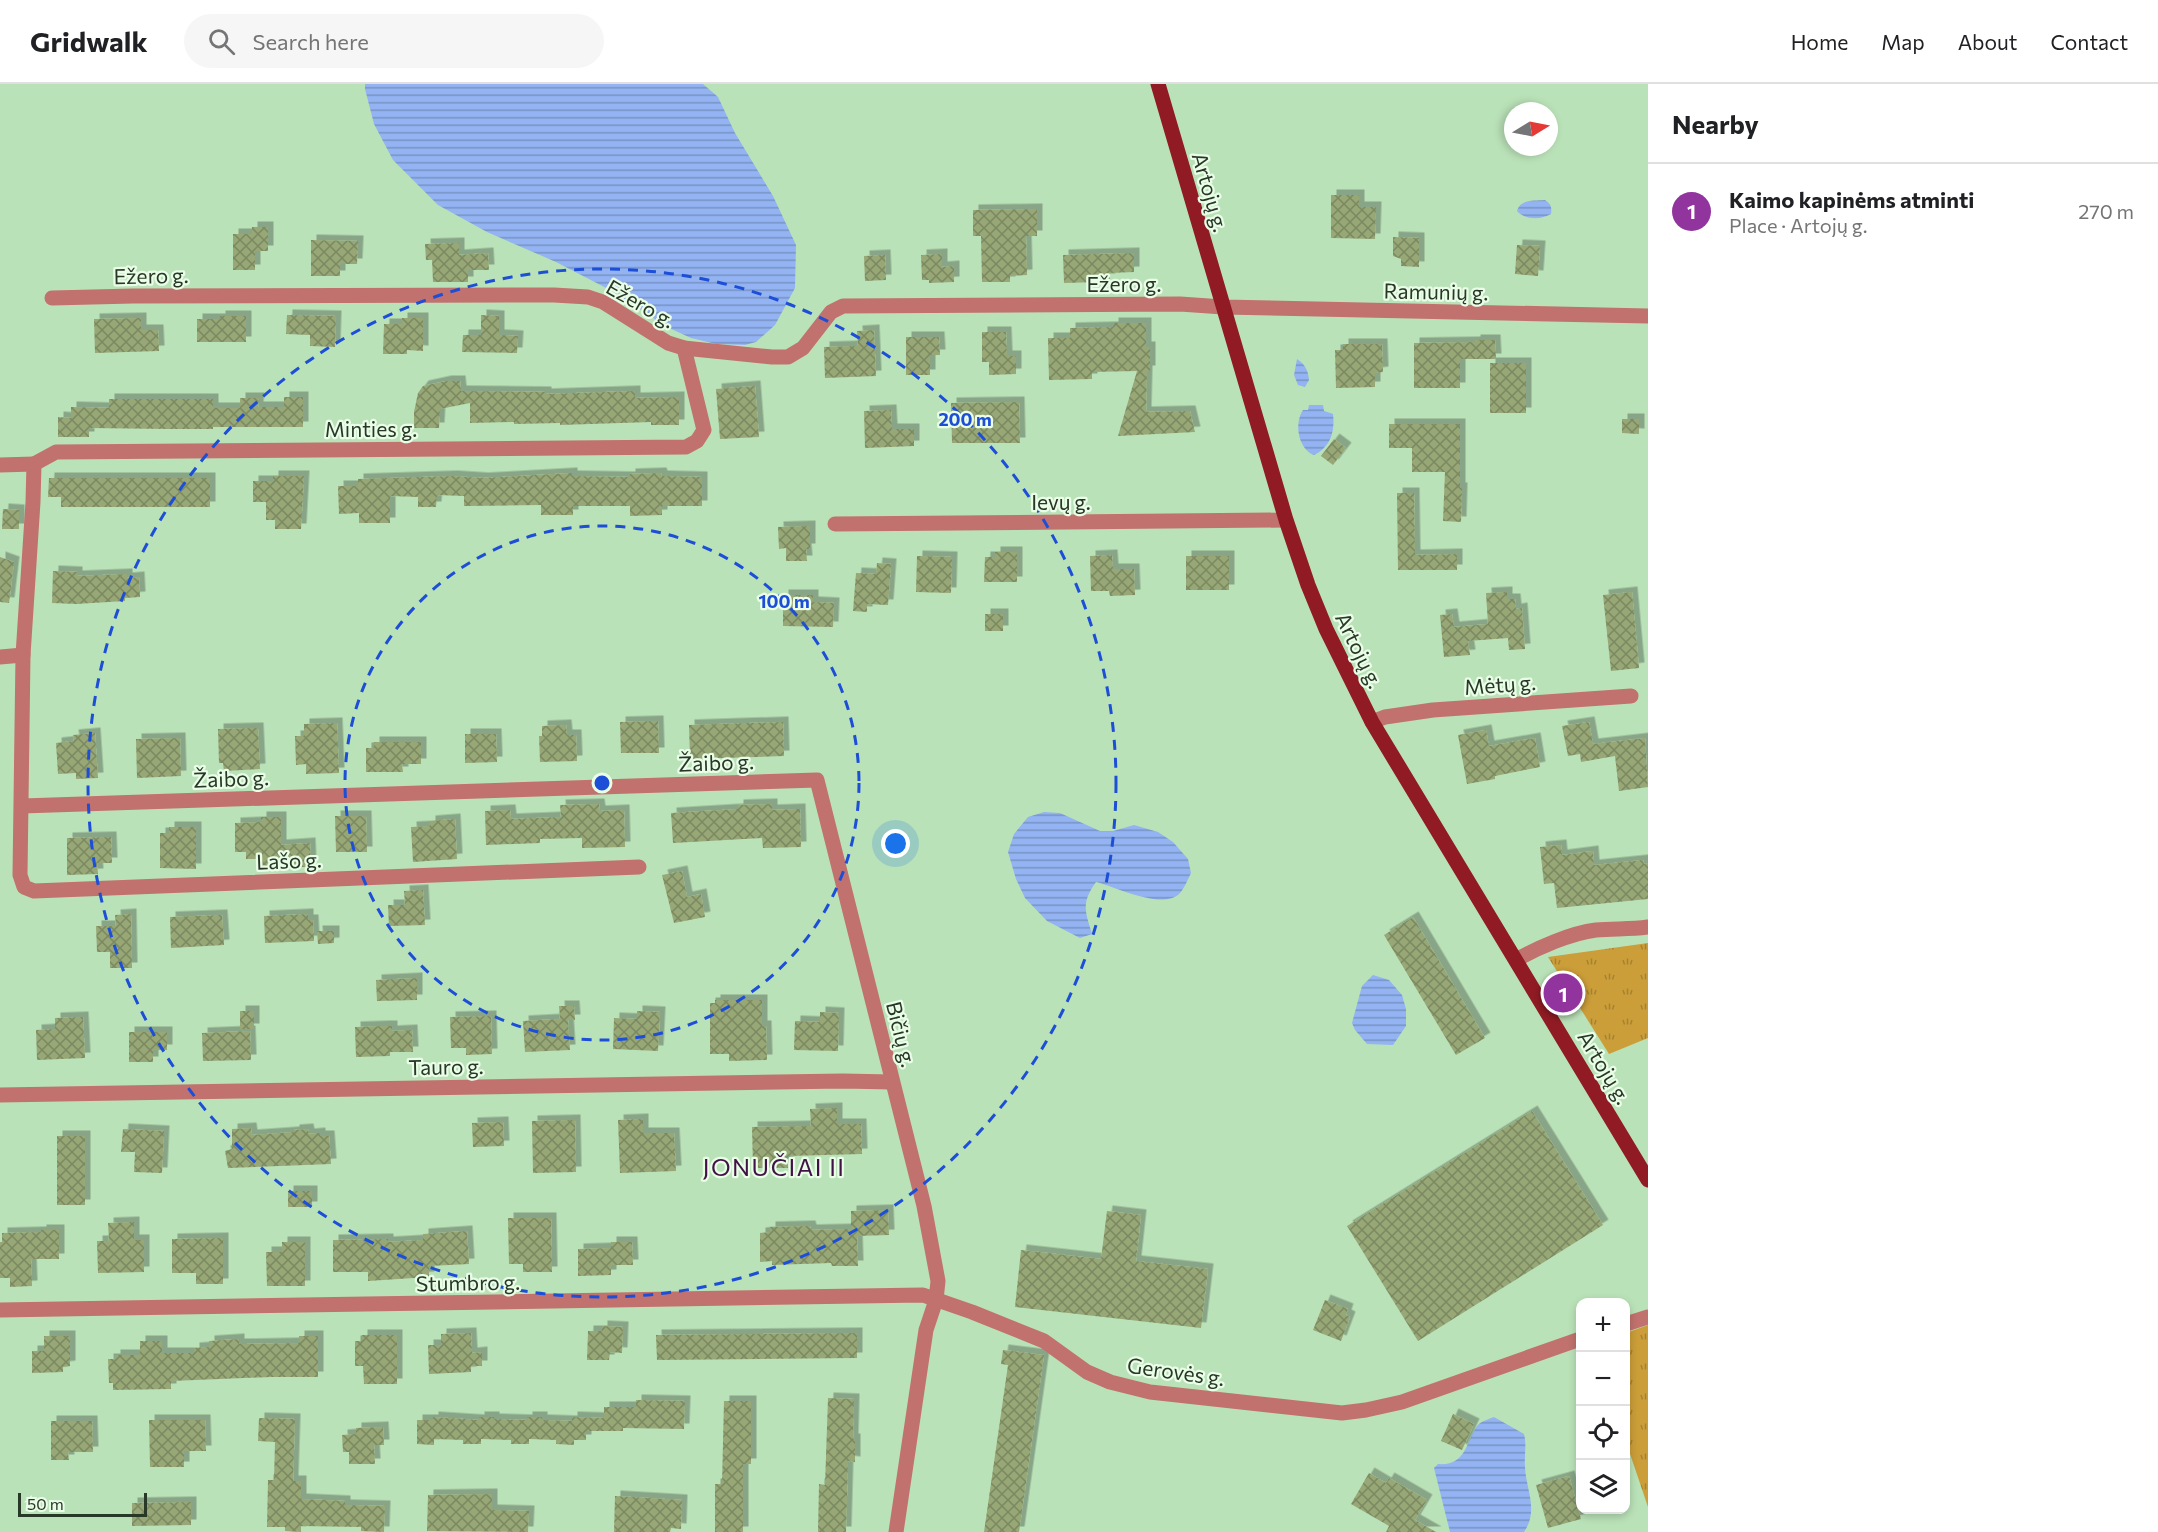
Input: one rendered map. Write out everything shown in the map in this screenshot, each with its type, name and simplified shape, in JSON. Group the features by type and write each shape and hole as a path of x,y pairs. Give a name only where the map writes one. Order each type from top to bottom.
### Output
{"main road":[{"name":"Artojų g.","path":"1158,84 1286,520 1326,629 1372,722 1648,1180"}],"street":[{"name":"Ežero g.","path":"52,298 508,295 588,297 612,307 668,344 684,348 772,357 788,357 803,348 831,312 843,306 1180,304 1223,307"},
{"name":"Ramunių g.","path":"1223,307 1648,316"},
{"name":"Minties g.","path":"34,464 56,452 686,447 697,441 704,430 684,348"},
{"path":"0,465 34,464 23,655 21,806"},
{"name":"Ievų g.","path":"835,524 1286,520"},
{"path":"0,657 23,655"},
{"name":"Mėtų g.","path":"1372,722 1385,717 1433,710 1631,696"},
{"name":"Žaibo g.","path":"21,806 817,780"},
{"name":"Bičių g.","path":"817,780 924,1206 938,1281 936,1300"},
{"name":"Lašo g.","path":"21,806 20,875 24,887 34,891 639,867"},
{"path":"1516,960 1573,935 1596,930 1633,930 1648,927"},
{"name":"Tauro g.","path":"0,1095 831,1081 892,1082"},
{"name":"Stumbro g.","path":"0,1310 907,1295 923,1295 936,1300"},
{"path":"896,1532 926,1330 936,1300"},
{"name":"Gerovės g.","path":"936,1300 1044,1341 1088,1372 1110,1382 1150,1392 1342,1413 1402,1402 1576,1341"},
{"path":"1630,1323 1648,1317"}],"green space":[{"path":"1648,943 1648,1038 1609,1054 1548,957"},
{"path":"1648,1325 1648,1507 1630,1454 1630,1332"}],"water":[{"path":"365,84 703,84 718,97 735,133 773,196 796,245 795,288 775,325 756,342 745,345 716,344 691,338 667,327 612,291 556,262 487,232 438,205 393,160 374,124"},
{"path":"1545,200 1551,208 1551,214 1547,216 1529,217 1517,211 1521,204"},
{"path":"1297,359 1308,374 1309,380 1305,387 1298,385 1294,375"},
{"path":"1309,405 1323,405 1324,411 1333,414 1331,438 1320,452 1314,455 1301,442 1298,428 1300,415 1303,410 1308,410"},
{"path":"1044,812 1060,813 1100,831 1113,831 1134,825 1158,832 1173,842 1188,859 1191,873 1179,894 1162,900 1139,896 1096,882 1086,902 1092,934 1080,938 1047,921 1025,898 1016,879 1008,852 1014,834 1028,817"},
{"path":"1373,975 1389,980 1402,995 1406,1009 1406,1026 1393,1045 1367,1044 1352,1023 1362,986"},
{"path":"1494,1417 1524,1434 1525,1467 1531,1508 1528,1524 1524,1532 1450,1532 1434,1468 1438,1464 1447,1464 1459,1458 1477,1426"}],"building":[{"path":"1331,195 1359,195 1359,207 1376,207 1375,239 1331,238"},
{"path":"1037,209 1037,236 1026,236 1027,275 1010,276 1010,282 982,282 981,236 973,236 973,210"},
{"path":"252,227 268,227 268,251 255,251 255,270 233,270 233,234 252,234"},
{"path":"1393,237 1419,238 1419,267 1401,266 1401,259 1393,256"},
{"path":"311,240 358,241 357,264 340,264 340,276 311,276"},
{"path":"459,243 459,255 488,253 489,270 468,270 468,282 433,282 432,260 426,260 425,244"},
{"path":"1517,245 1540,246 1538,276 1515,274"},
{"path":"1134,253 1134,272 1110,273 1110,279 1101,279 1101,282 1064,283 1063,255"},
{"path":"942,254 942,267 954,266 954,282 929,283 929,280 922,280 921,255"},
{"path":"885,255 886,280 865,281 864,256"},
{"path":"287,315 336,316 335,347 310,346 310,335 286,334"},
{"path":"481,315 499,316 499,335 518,336 517,353 462,352 463,335 481,335"},
{"path":"220,316 246,316 246,342 197,342 197,319 220,319"},
{"path":"141,318 141,330 158,330 159,351 95,353 94,319"},
{"path":"402,318 423,318 423,351 407,350 407,354 383,354 384,324 402,324"},
{"path":"1113,323 1146,323 1146,347 1150,347 1150,371 1147,371 1146,412 1190,411 1195,432 1118,436 1137,371 1092,372 1092,379 1049,380 1048,338 1070,338 1070,328 1113,327"},
{"path":"874,330 876,376 825,378 824,347 858,346 857,331"},
{"path":"982,332 1006,332 1007,356 1016,356 1016,374 989,375 989,362 982,362"},
{"path":"906,337 939,337 940,355 930,355 930,375 906,375"},
{"path":"1475,340 1495,340 1496,359 1460,359 1460,388 1414,388 1414,343 1475,342"},
{"path":"1343,344 1382,344 1383,372 1375,373 1375,387 1336,388 1335,350 1343,350"},
{"path":"1490,363 1526,363 1526,413 1490,413"},
{"path":"446,381 460,381 461,391 546,392 546,394 635,391 635,398 679,397 679,425 651,425 651,422 560,425 560,423 470,423 470,403 440,409 439,428 414,428 414,412 418,393 423,386"},
{"path":"755,386 759,437 720,439 716,389"},
{"path":"284,397 303,397 303,427 89,428 89,437 58,437 58,417 71,418 71,407 109,408 109,399 213,399 213,408 240,408 240,398 259,398 258,407 284,407"},
{"path":"1019,402 1020,443 952,443 951,403"},
{"path":"891,410 892,429 914,429 914,446 865,448 864,411"},
{"path":"1622,419 1639,419 1639,434 1622,433"},
{"path":"1389,424 1460,424 1461,522 1443,521 1445,472 1412,472 1412,448 1389,448"},
{"path":"1334,439 1346,448 1333,465 1321,456"},
{"path":"572,473 572,476 630,477 630,474 661,473 662,476 702,477 702,506 662,506 662,515 630,516 630,506 573,506 573,515 541,515 541,505 464,506 464,496 437,495 436,507 418,507 418,497 390,496 390,523 359,523 359,513 339,514 338,486 358,486 358,479 452,476 483,478"},
{"path":"273,476 304,476 301,529 275,529 275,520 266,520 266,502 253,502 253,481 273,481"},
{"path":"49,478 210,478 210,507 61,507 61,497 48,497"},
{"path":"1397,493 1414,493 1415,555 1457,554 1457,570 1398,570"},
{"path":"3,509 19,510 19,529 2,529"},
{"path":"810,526 810,549 806,549 807,561 786,561 786,548 779,549 778,527"},
{"path":"995,552 1017,552 1017,582 984,582 985,557 995,557"},
{"path":"1112,555 1113,569 1134,569 1135,595 1110,596 1109,591 1091,591 1090,556"},
{"path":"917,556 952,557 951,593 916,592"},
{"path":"1186,556 1229,556 1229,590 1186,590"},
{"path":"0,557 14,562 9,603 0,602"},
{"path":"877,563 891,564 888,605 867,604 867,612 853,611 856,573 876,574"},
{"path":"53,571 77,572 77,576 127,574 127,578 139,577 140,597 125,598 125,601 52,603"},
{"path":"1507,592 1507,599 1515,599 1516,609 1522,608 1525,649 1509,650 1508,638 1468,641 1470,655 1444,657 1440,615 1452,614 1454,627 1488,624 1486,593"},
{"path":"1632,592 1639,668 1611,671 1603,595"},
{"path":"783,595 813,595 813,602 834,603 833,627 783,626"},
{"path":"985,614 1003,614 1003,631 985,631"},
{"path":"658,721 659,753 621,753 620,722"},
{"path":"783,722 784,756 690,759 689,725"},
{"path":"1589,722 1593,744 1645,738 1648,787 1619,791 1615,756 1581,762 1580,754 1568,756 1562,726"},
{"path":"337,723 339,773 306,774 306,764 296,765 295,736 304,736 304,724"},
{"path":"566,725 567,735 576,735 577,761 540,762 539,736 542,736 542,726"},
{"path":"258,728 260,769 224,771 223,763 219,763 218,729"},
{"path":"1486,730 1489,746 1535,738 1540,767 1467,784 1458,735"},
{"path":"95,733 98,778 76,779 76,773 58,774 56,743 74,741 73,735"},
{"path":"465,734 496,734 497,762 465,763"},
{"path":"180,738 181,776 137,778 136,739"},
{"path":"374,742 421,742 421,764 402,764 403,772 366,772 366,748 374,748"},
{"path":"599,804 600,811 624,810 625,847 582,848 582,838 540,839 540,843 486,845 485,811 510,810 511,819 561,817 560,805"},
{"path":"772,804 772,810 800,809 801,847 763,848 762,838 673,843 671,813 738,809 738,805"},
{"path":"335,816 366,816 367,852 336,852"},
{"path":"261,817 281,817 281,845 310,843 311,867 258,867 257,859 246,859 246,852 235,852 235,823 261,822"},
{"path":"455,819 457,859 413,862 411,827 430,826 430,821"},
{"path":"169,827 196,827 196,869 160,868 160,833 169,833"},
{"path":"111,837 112,863 97,863 98,874 67,875 67,838"},
{"path":"1561,845 1562,855 1593,851 1594,865 1643,860 1644,864 1648,863 1648,899 1557,908 1554,883 1544,884 1540,847"},
{"path":"682,871 687,897 701,894 705,917 674,923 662,875"},
{"path":"423,890 425,925 389,926 388,905 405,905 404,891"},
{"path":"131,914 132,968 110,968 110,952 97,952 96,926 116,926 115,915"},
{"path":"308,914 308,920 313,920 314,941 265,943 264,916"},
{"path":"222,915 224,945 171,948 170,917"},
{"path":"1413,917 1485,1038 1456,1055 1384,935"},
{"path":"317,931 334,931 334,943 318,944"},
{"path":"417,978 417,1000 377,1001 376,980"},
{"path":"715,1000 762,1000 762,1026 766,1026 767,1060 729,1061 729,1054 710,1054 710,1003 715,1003"},
{"path":"559,1006 574,1006 575,1020 568,1020 570,1050 525,1052 523,1021 560,1019"},
{"path":"240,1011 254,1011 254,1029 240,1029"},
{"path":"637,1011 660,1012 658,1051 613,1049 614,1018 637,1019"},
{"path":"820,1012 839,1013 838,1051 794,1050 795,1021 820,1022"},
{"path":"491,1016 492,1054 466,1055 466,1048 451,1048 450,1017"},
{"path":"83,1017 85,1058 37,1060 36,1030 55,1029 55,1018"},
{"path":"392,1026 392,1031 412,1030 413,1052 390,1052 390,1056 356,1057 355,1027"},
{"path":"250,1031 251,1060 203,1061 202,1033"},
{"path":"129,1032 167,1032 167,1050 153,1050 153,1062 129,1062"},
{"path":"837,1108 837,1124 861,1124 862,1154 788,1156 788,1168 753,1168 752,1127 811,1126 810,1109"},
{"path":"1532,1111 1603,1225 1418,1341 1347,1226"},
{"path":"643,1119 643,1133 674,1133 676,1171 620,1173 618,1120"},
{"path":"575,1120 576,1172 533,1173 532,1121"},
{"path":"503,1122 504,1146 473,1147 472,1123"},
{"path":"251,1128 252,1135 308,1129 309,1134 320,1133 320,1136 329,1136 331,1164 228,1168 225,1151 232,1149 232,1129"},
{"path":"123,1129 164,1131 162,1173 134,1172 135,1152 121,1152"},
{"path":"57,1136 85,1136 85,1205 57,1205"},
{"path":"288,1191 312,1191 312,1207 288,1207"},
{"path":"888,1210 889,1235 857,1236 858,1266 832,1266 831,1263 772,1265 772,1261 760,1262 760,1233 770,1232 770,1227 810,1226 811,1230 851,1229 851,1211"},
{"path":"1107,1211 1141,1215 1136,1261 1208,1269 1201,1328 1015,1307 1021,1250 1101,1259"},
{"path":"508,1218 551,1218 552,1272 523,1272 523,1264 509,1264"},
{"path":"134,1222 134,1240 144,1240 144,1272 98,1273 97,1241 109,1241 108,1223"},
{"path":"41,1230 59,1230 59,1259 31,1259 32,1286 10,1287 10,1278 0,1278 2,1233 41,1232"},
{"path":"467,1231 469,1264 429,1266 429,1277 368,1281 368,1272 333,1272 333,1240 388,1239 388,1242 423,1240 423,1234"},
{"path":"223,1238 223,1284 196,1284 196,1273 172,1273 172,1239"},
{"path":"282,1242 305,1242 305,1286 267,1286 266,1252 282,1252"},
{"path":"611,1242 632,1242 633,1265 611,1265 611,1275 578,1276 578,1249 611,1248"},
{"path":"1325,1300 1348,1309 1346,1315 1350,1317 1341,1341 1313,1330"},
{"path":"602,1326 623,1327 622,1353 610,1352 609,1360 587,1360 588,1331 602,1331"},
{"path":"471,1333 472,1353 482,1352 482,1366 471,1366 471,1372 429,1374 428,1345 441,1345 441,1334"},
{"path":"857,1333 857,1358 657,1360 656,1335"},
{"path":"362,1335 397,1335 397,1384 364,1384 363,1366 355,1366 355,1341 362,1341"},
{"path":"44,1336 70,1336 70,1366 63,1367 63,1372 32,1373 32,1351 44,1351"},
{"path":"299,1336 318,1336 318,1377 171,1381 171,1389 113,1390 113,1383 109,1383 108,1359 115,1359 115,1355 140,1355 140,1341 162,1341 162,1353 194,1353 194,1348 209,1347 209,1341 239,1339 239,1344 299,1343"},
{"path":"1003,1350 1044,1355 1019,1532 984,1532 1008,1365 1001,1364"},
{"path":"828,1398 854,1399 855,1462 848,1461 846,1532 818,1532 819,1484 825,1485"},
{"path":"636,1400 685,1401 684,1429 623,1428 623,1431 586,1431 586,1440 574,1440 574,1445 556,1444 556,1440 529,1439 529,1444 511,1444 511,1440 481,1439 481,1444 463,1444 463,1440 434,1439 434,1445 417,1444 417,1420 433,1420 433,1417 479,1420 479,1417 494,1417 494,1419 527,1420 527,1417 542,1417 542,1420 572,1421 572,1417 604,1418 604,1407 636,1407"},
{"path":"724,1401 751,1401 751,1464 743,1464 743,1532 715,1532 715,1484 722,1484"},
{"path":"1453,1414 1474,1424 1462,1450 1441,1441"},
{"path":"259,1418 295,1419 293,1481 301,1481 301,1499 345,1501 345,1505 385,1506 384,1532 361,1531 361,1527 301,1526 301,1532 285,1531 285,1527 267,1527 268,1480 274,1480 275,1442 258,1441"},
{"path":"149,1420 205,1420 206,1451 184,1451 184,1467 150,1467"},
{"path":"51,1421 92,1421 93,1452 68,1452 69,1460 51,1460"},
{"path":"383,1427 384,1445 374,1445 375,1464 349,1464 349,1452 343,1452 342,1435 356,1434 356,1428"},
{"path":"1369,1473 1386,1483 1389,1478 1427,1500 1415,1520 1436,1532 1386,1532 1389,1526 1351,1504"},
{"path":"1569,1476 1576,1501 1576,1514 1580,1514 1581,1519 1548,1528 1536,1485"},
{"path":"492,1494 492,1510 529,1511 528,1532 427,1531 428,1495"},
{"path":"615,1496 682,1500 681,1529 671,1528 670,1532 614,1532"},
{"path":"191,1502 191,1525 132,1526 132,1503"}],"place":[{"name":"Kaimo kapinėms atminti","path":"1563,993"}],"district":[{"name":"JONUČIAI II","path":"774,1166"}]}
